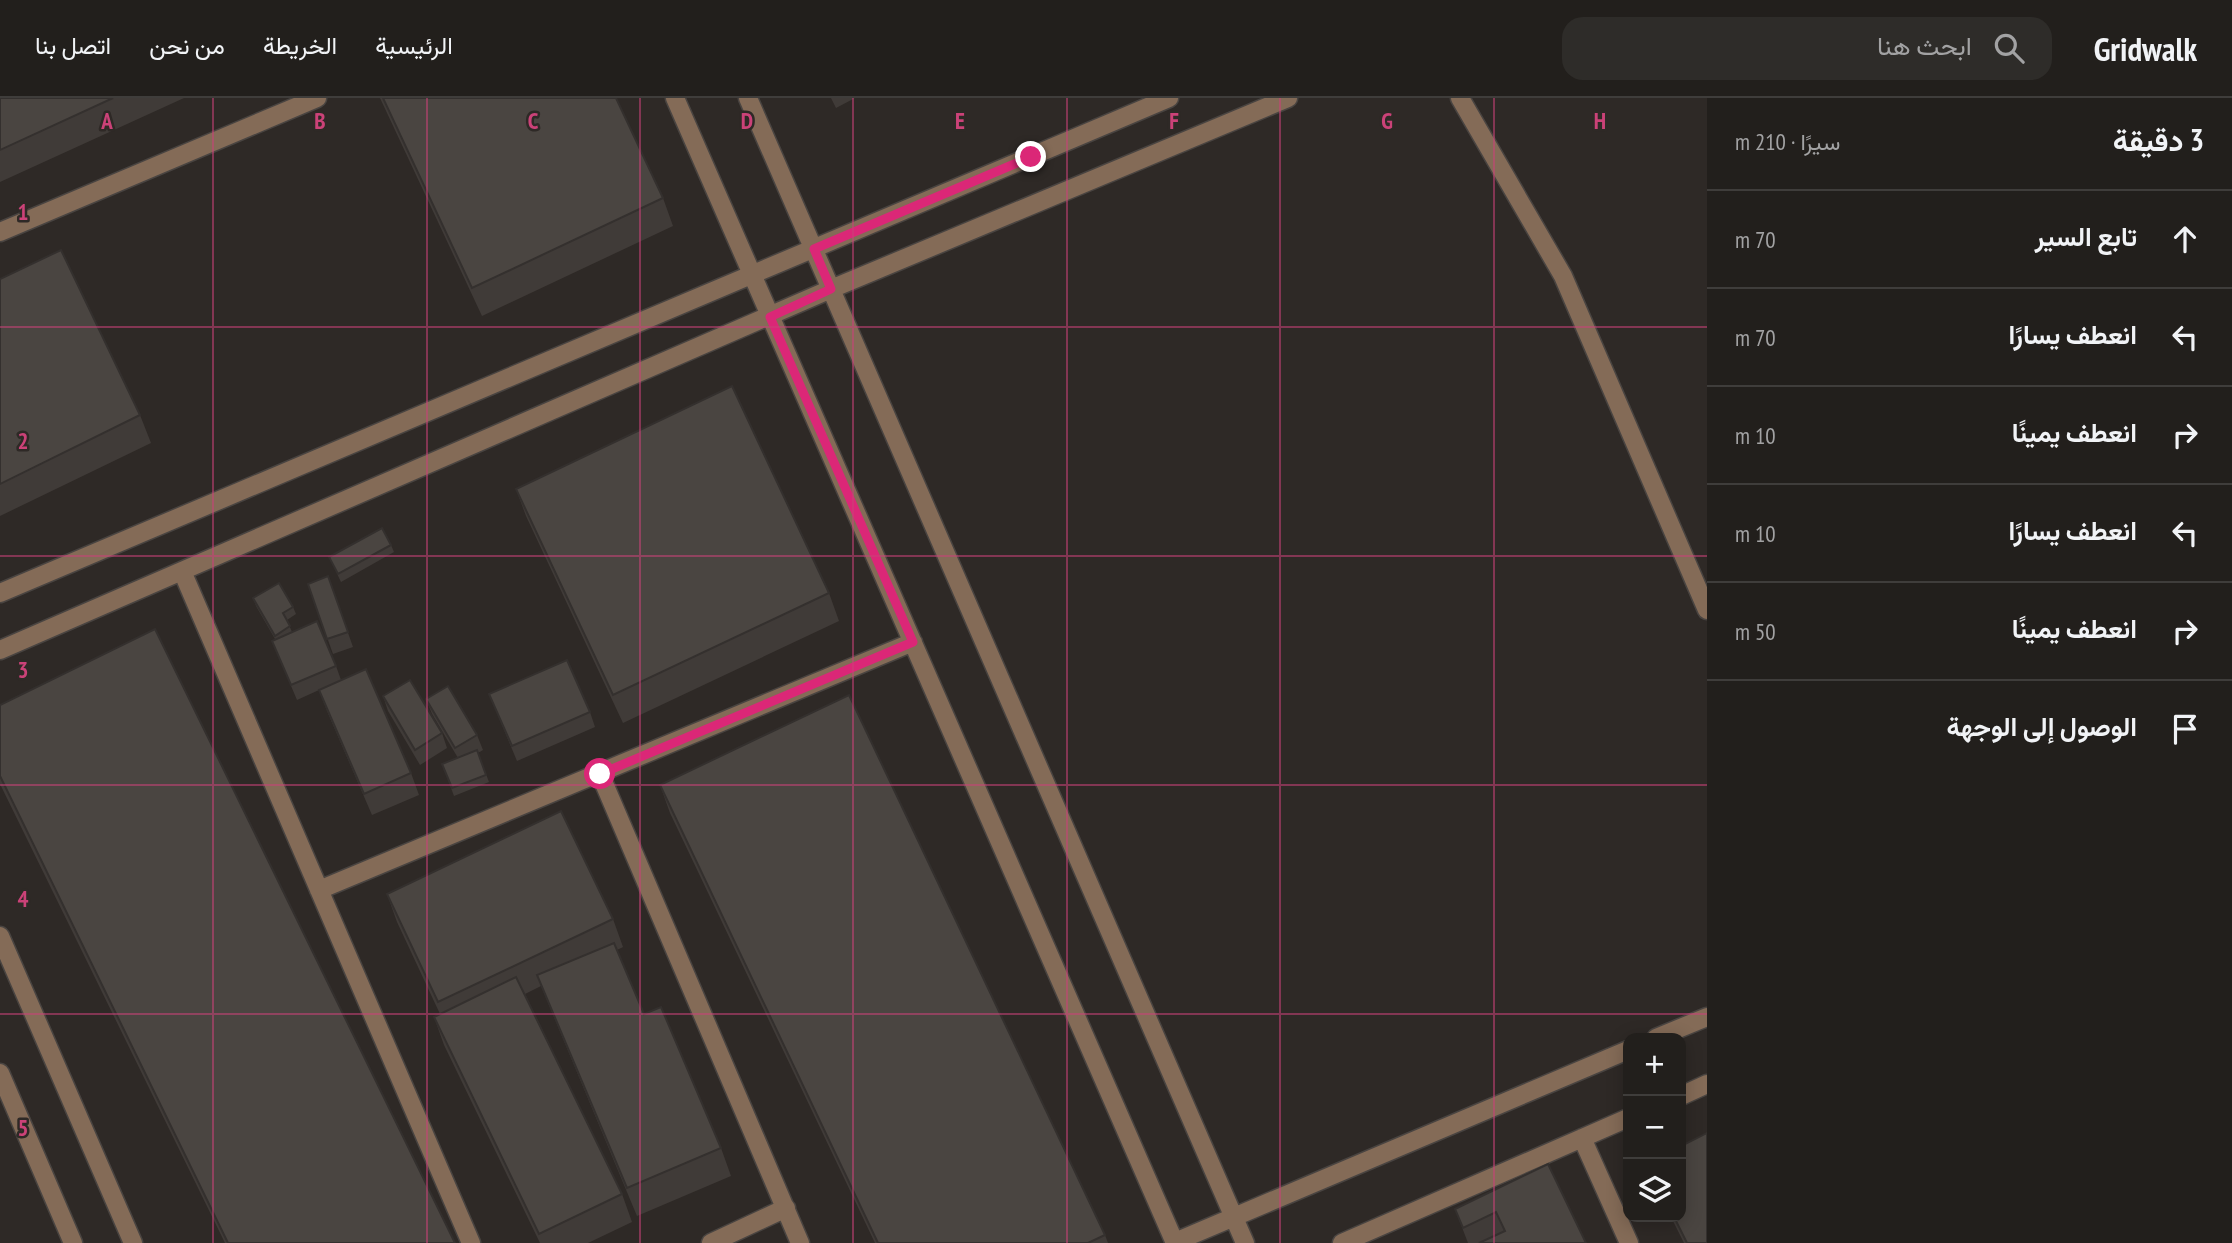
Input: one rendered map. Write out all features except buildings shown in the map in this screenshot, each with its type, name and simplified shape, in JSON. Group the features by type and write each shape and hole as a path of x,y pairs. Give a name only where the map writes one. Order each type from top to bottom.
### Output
{"street":[{"path":"0,232 317,98"},
{"path":"675,98 1175,1243 1623,1052"},
{"path":"748,98 1245,1243"},
{"path":"0,593 1169,98"},
{"path":"0,650 831,289 1288,98"},
{"path":"1460,98 1563,276 1701,579 1707,610"},
{"path":"182,571 471,1243"},
{"path":"319,891 913,642"},
{"path":"600,774 800,1243"},
{"path":"0,936 133,1243"},
{"path":"1668,1033 1707,1017"},
{"path":"0,1073 74,1243"},
{"path":"1686,1094 1707,1084"},
{"path":"1342,1243 1623,1120"},
{"path":"1582,1138 1629,1243"},
{"path":"711,1243 786,1208"}],"route":[{"path":"600,774 913,642 770,317 831,289 814,249 1031,157"}]}
